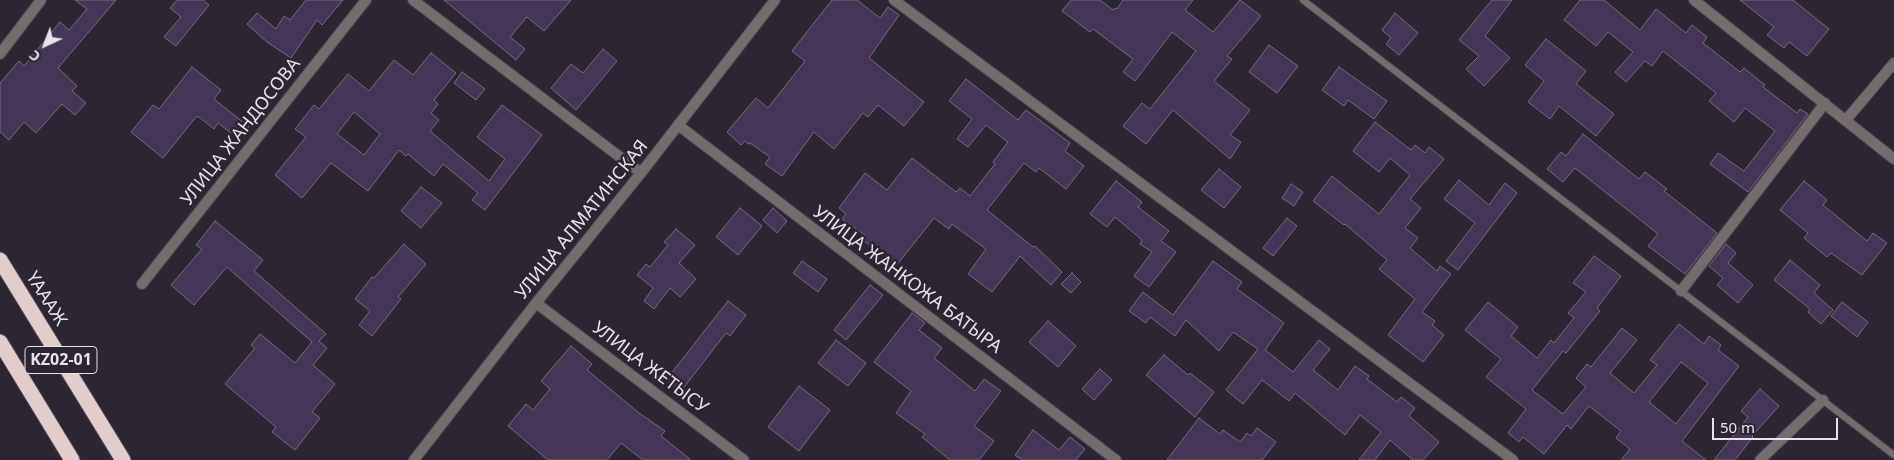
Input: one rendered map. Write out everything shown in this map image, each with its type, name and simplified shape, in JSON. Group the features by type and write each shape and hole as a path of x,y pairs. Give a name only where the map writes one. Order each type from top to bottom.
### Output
{"highway":[{"name":"ҮАААЖ","path":"0,260 123,460"},
{"name":"KZ02-01","path":"0,342 72,460"}],"street":[{"path":"0,54 41,0"},
{"name":"УЛИЦА ЖАНДОСОВА","path":"142,284 366,0"},
{"path":"413,0 641,173"},
{"name":"УЛИЦА АЛМАТИНСКАЯ","path":"419,458 536,303 641,173 775,0"},
{"path":"894,0 1513,460"},
{"path":"1694,0 1894,159"},
{"path":"1846,120 1894,63"},
{"path":"1681,291 1825,103"},
{"name":"УЛИЦА ЖАНКОЖА БАТЫРА","path":"678,125 1116,460"},
{"name":"УЛИЦА ЖЕТЫСУ","path":"536,303 744,460"},
{"path":"1760,460 1823,400"}],"lane":[{"path":"1303,0 1894,455"}],"building":[{"path":"75,0 116,0 58,68 77,86 72,91 86,103 75,115 62,104 36,133 24,122 9,140 0,132 0,83 19,61 24,66 60,22 69,30 87,9"},
{"path":"177,0 203,0 209,5 176,46 164,37 181,17 170,8"},
{"path":"306,0 343,0 322,25 317,20 291,58 267,42 247,24 257,13 276,29 284,16 290,20"},
{"path":"444,0 571,0 544,31 527,17 510,37 525,49 516,60"},
{"path":"832,0 857,0 880,18 888,7 899,15 869,58 924,102 904,126 878,105 868,117 863,113 834,149 814,132 782,176 765,164 770,157 750,143 748,144 745,141 741,145 727,132 756,98 768,108 805,61 792,51"},
{"path":"1071,0 1100,0 1113,10 1117,9 1123,0 1193,0 1185,10 1213,32 1240,0 1261,16 1227,56 1232,59 1214,81 1250,110 1230,135 1241,142 1230,159 1173,110 1146,144 1123,126 1142,103 1150,109 1196,51 1172,32 1135,81 1123,72 1133,59 1093,29 1090,32 1062,11"},
{"path":"1492,0 1512,0 1485,36 1510,58 1484,86 1466,69 1479,56 1459,40"},
{"path":"1580,0 1604,0 1640,30 1656,9 1686,33 1692,25 1707,37 1703,43 1740,72 1744,68 1765,85 1763,87 1797,113 1800,109 1808,114 1748,192 1710,164 1718,153 1744,171 1775,131 1745,108 1734,122 1709,101 1716,93 1663,51 1652,66 1645,61 1626,82 1615,72 1633,52 1608,32 1596,46 1564,20"},
{"path":"1740,0 1793,0 1829,29 1807,56 1789,42 1784,48 1767,35 1774,27"},
{"path":"1395,13 1418,33 1399,55 1386,44 1391,38 1382,30"},
{"path":"1546,39 1586,71 1576,84 1614,114 1596,136 1559,106 1550,119 1528,102 1544,81 1525,65"},
{"path":"1269,45 1298,66 1277,93 1249,72"},
{"path":"603,49 617,61 576,110 551,88 571,64 583,73"},
{"path":"431,53 456,73 434,100 438,104 431,113 439,120 430,131 489,181 505,159 477,137 502,105 542,135 485,210 472,200 478,193 443,164 434,176 408,154 406,156 399,150 368,191 331,163 302,198 275,175 306,137 295,129 314,105 319,109 348,74 369,91 394,60 413,75","holes":["354,112 380,134 364,155 337,134"]},
{"path":"192,67 221,90 214,99 249,127 239,139 218,123 214,129 199,117 196,117 163,158 131,132 153,105 159,109"},
{"path":"1339,67 1387,101 1374,119 1348,100 1344,106 1322,90"},
{"path":"462,72 485,89 476,100 454,83"},
{"path":"966,79 1018,120 1026,110 1070,143 1065,151 1084,166 1066,189 1039,168 1036,172 1024,163 987,210 1033,247 1035,246 1062,272 1051,285 1020,256 992,292 968,274 986,249 952,224 949,229 934,218 896,266 862,239 865,235 842,219 846,214 839,208 865,173 887,190 912,158 956,192 960,188 970,196 995,164 993,162 1008,142 986,125 968,147 957,139 972,119 949,101"},
{"path":"1375,122 1411,150 1415,145 1425,153 1429,147 1444,159 1410,199 1421,208 1405,228 1418,238 1410,248 1437,271 1440,266 1451,274 1422,312 1435,321 1432,325 1444,335 1423,362 1388,335 1415,299 1379,269 1387,260 1345,224 1313,201 1332,176 1379,214 1410,175 1390,158 1379,172 1353,151"},
{"path":"1583,134 1639,179 1645,172 1667,189 1664,191 1717,233 1685,274 1648,246 1658,234 1575,168 1563,182 1547,169 1561,152 1566,156"},
{"path":"1219,169 1241,187 1224,208 1201,190"},
{"path":"1459,180 1489,205 1505,183 1517,193 1458,270 1446,261 1475,223 1444,199"},
{"path":"1116,181 1142,202 1138,207 1169,231 1161,241 1176,252 1149,287 1134,276 1152,252 1140,244 1142,240 1115,217 1107,227 1090,214"},
{"path":"1804,181 1827,200 1823,205 1867,241 1873,233 1887,243 1862,275 1831,253 1827,257 1804,238 1808,233 1780,210"},
{"path":"1291,184 1303,192 1294,206 1282,198"},
{"path":"421,187 442,203 421,228 401,211"},
{"path":"740,208 762,226 738,255 716,237"},
{"path":"773,208 787,221 777,233 763,220"},
{"path":"1287,218 1297,226 1273,256 1263,248"},
{"path":"215,221 263,260 254,271 326,334 319,341 327,348 313,365 335,384 312,412 320,418 295,450 272,432 276,427 225,384 255,348 251,345 260,334 295,363 312,342 227,267 194,305 171,285 202,249 196,245"},
{"path":"676,229 695,245 679,263 696,279 680,297 670,288 654,309 644,301 653,288 637,275 646,264 650,267 668,245 664,242"},
{"path":"404,244 426,264 398,297 401,299 372,336 359,325 370,311 355,299 372,277 374,278"},
{"path":"1726,244 1736,253 1728,263 1753,285 1738,303 1717,285 1723,278 1709,266"},
{"path":"1594,256 1621,276 1597,308 1600,311 1566,353 1563,351 1532,390 1563,414 1586,387 1576,378 1587,364 1591,367 1622,328 1637,340 1610,373 1634,393 1657,365 1650,360 1679,324 1704,344 1709,336 1721,345 1718,350 1739,366 1682,441 1706,460 1621,460 1630,449 1616,438 1621,431 1589,406 1571,429 1567,425 1544,454 1523,437 1519,442 1508,433 1526,409 1486,377 1501,359 1465,330 1488,302 1518,327 1511,336 1537,358 1551,340 1554,343 1574,318 1568,313 1586,292 1573,283","holes":["1681,362 1708,383 1676,424 1649,402"]},
{"path":"1790,260 1820,285 1814,293 1833,310 1821,324 1808,312 1810,309 1774,280"},
{"path":"802,261 827,279 818,292 793,273"},
{"path":"1213,261 1242,282 1237,289 1284,323 1265,350 1293,372 1319,340 1330,349 1313,370 1338,390 1355,366 1369,376 1367,379 1397,402 1401,397 1415,408 1409,416 1439,442 1423,460 1413,460 1390,440 1375,460 1359,460 1381,432 1360,415 1345,435 1295,393 1289,401 1262,380 1243,404 1226,390 1258,349 1233,332 1219,351 1186,320 1175,336 1150,317 1146,323 1129,311 1143,292 1173,315"},
{"path":"1072,273 1081,282 1071,293 1061,284"},
{"path":"870,285 883,295 846,340 834,330"},
{"path":"728,301 746,315 730,336 726,333 681,391 666,380"},
{"path":"1842,302 1868,322 1857,337 1831,316"},
{"path":"912,313 925,323 919,330 942,348 934,358 975,391 984,379 1001,391 974,426 994,441 979,460 950,460 922,437 925,434 896,413 911,391 874,362"},
{"path":"1048,321 1076,346 1058,367 1029,342"},
{"path":"836,340 866,363 848,386 818,363"},
{"path":"571,346 592,364 587,370 639,413 665,431 661,436 691,460 643,460 621,443 607,460 548,460 508,426 526,404 533,410 550,389 541,381"},
{"path":"1164,355 1188,375 1190,373 1214,392 1195,417 1146,375"},
{"path":"1100,369 1112,380 1094,400 1082,389"},
{"path":"799,386 830,410 799,451 768,427"},
{"path":"1760,389 1779,406 1752,436 1735,460 1714,460 1748,417 1741,411"},
{"path":"1199,418 1220,434 1223,430 1240,442 1247,433 1251,436 1257,428 1276,442 1262,460 1167,460"},
{"path":"1033,430 1059,450 1070,437 1085,449 1076,460 1022,460 1015,455"}]}
